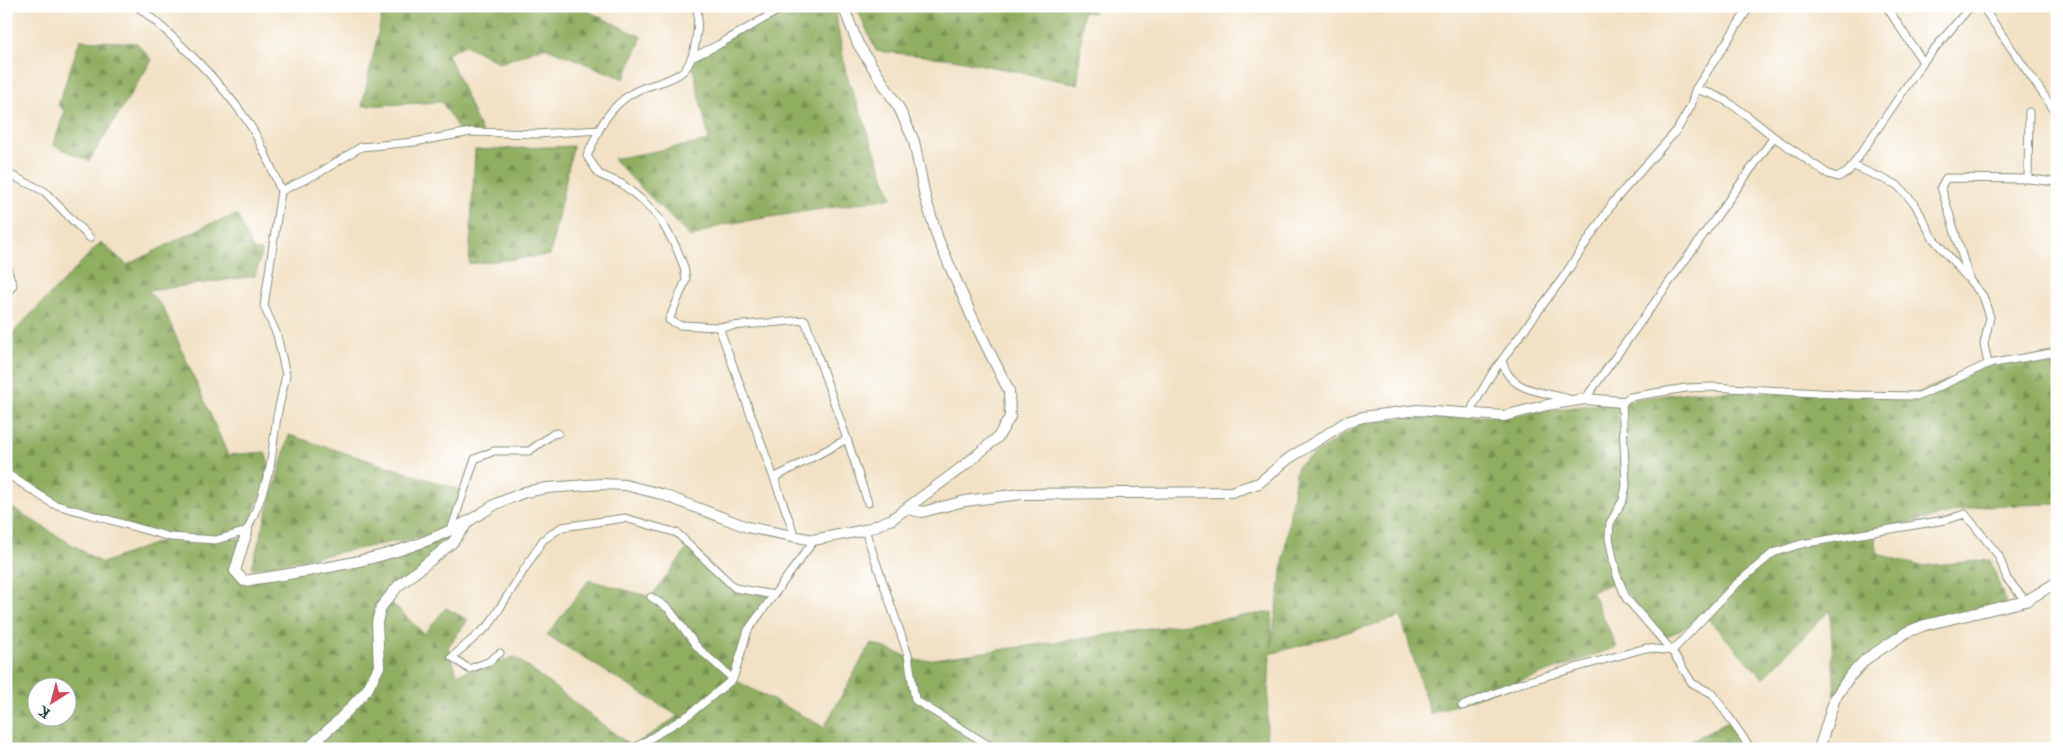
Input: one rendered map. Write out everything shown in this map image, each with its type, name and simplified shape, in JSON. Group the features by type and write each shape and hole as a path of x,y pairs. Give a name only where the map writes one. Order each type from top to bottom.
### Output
{"street":[{"path":"137,6 172,37 246,119 267,158 281,191 264,306 277,335 286,375 276,416 270,468 235,571 244,581 323,568 384,555 451,531 496,504 525,492 547,488 602,484 625,485 661,494 747,527 815,539 865,530 892,519 908,509 998,436 1010,417 1010,391 972,317 938,239 925,197 914,141 903,116 858,44 843,6"},
{"path":"697,6 696,41 691,58 683,72 664,82 641,88 620,102 604,120 587,156 599,174 622,184 660,219 676,246 684,267 684,285 669,320 679,325 719,327 805,320 868,503"},
{"path":"691,58 718,46 786,6"},
{"path":"1472,415 1473,406 1502,360 1562,279 1614,201 1677,130 1691,106 1695,90 1750,6"},
{"path":"1886,6 1922,62"},
{"path":"1695,90 1707,92 1732,106 1828,174 1838,177 1854,166 1922,62 1971,6"},
{"path":"1982,6 2057,114"},
{"path":"2028,179 2029,112"},
{"path":"281,191 319,173 361,147 414,142 471,132 537,134 599,130"},
{"path":"1585,399 1774,137"},
{"path":"1854,166 1897,185 1915,204 1932,237 1983,296 1990,316 1984,344 1988,364"},
{"path":"6,173 44,191 90,238"},
{"path":"1970,281 1940,187 1946,178 2028,179 2057,182"},
{"path":"6,266 13,285 6,295"},
{"path":"719,327 795,536"},
{"path":"908,509 922,512 965,501 1021,494 1231,492 1259,484 1288,459 1346,422 1363,417 1416,410 1504,416 1547,404 1585,399 1622,402 1630,397 1686,388 1713,386 1835,394 1919,396 1988,364 2057,352"},
{"path":"1502,360 1504,372 1515,383 1538,392 1573,401"},
{"path":"1622,402 1626,486 1623,500 1610,523 1609,538 1616,572 1626,598 1672,651 1692,683 1712,694 1752,749"},
{"path":"451,531 475,459 494,451 530,452 552,434 558,433"},
{"path":"774,478 847,439"},
{"path":"6,473 53,504 170,538 216,540 247,532"},
{"path":"1672,651 1734,586 1773,553 1818,540 1945,520 1965,514 1999,556 2007,579 2026,601"},
{"path":"500,653 488,662 469,669 452,657 489,625 543,540 562,527 624,518 677,533 735,588 774,595"},
{"path":"307,749 338,721 367,690 379,667 376,622 381,607 398,586 452,544 469,521"},
{"path":"865,530 908,655 916,700 995,749"},
{"path":"633,749 690,714 733,679 748,630 815,539"},
{"path":"1819,749 1835,698 1850,676 1872,654 1907,632 1925,625 2026,601 2057,582"},
{"path":"651,597 669,609 698,648 733,679"},
{"path":"1462,706 1518,684 1547,678 1646,648 1672,651"}],"green space":[{"path":"384,6 577,6 642,37 624,79 544,47 500,63 465,45 448,54 482,133 461,134 442,102 362,106"},
{"path":"785,6 834,6 846,73 892,198 720,225 691,238 613,159 709,141 691,58"},
{"path":"856,6 1093,6 1094,13 1083,12 1078,84 953,59 876,51"},
{"path":"80,40 137,43 152,60 89,161 53,145 65,111 58,105"},
{"path":"573,146 550,255 469,264 475,150"},
{"path":"237,215 253,250 262,251 255,276 148,291 163,307 228,455 265,452 270,468 247,531 225,538 244,539 235,571 244,581 349,563 461,531 388,599 424,634 446,608 468,620 448,647 457,674 515,657 632,747 678,716 547,635 589,580 651,597 690,545 735,588 774,595 748,630 733,679 824,727 871,643 919,661 1272,612 1271,647 1297,466 1358,425 1405,417 1504,416 1698,391 1912,395 1988,364 2057,355 2057,504 1981,506 1874,531 1878,554 1921,566 1990,560 2007,606 1907,632 1835,698 1830,610 1763,678 1705,616 1661,640 1619,581 1591,591 1617,647 1430,714 1401,617 1270,654 1266,749 6,749 6,504 102,563 169,538 53,504 6,473 6,424 12,422 6,366 6,340 101,242 127,265 207,225"},
{"path":"289,435 464,491 451,531 251,569"},
{"path":"1732,719 1749,749 1677,749"}]}
